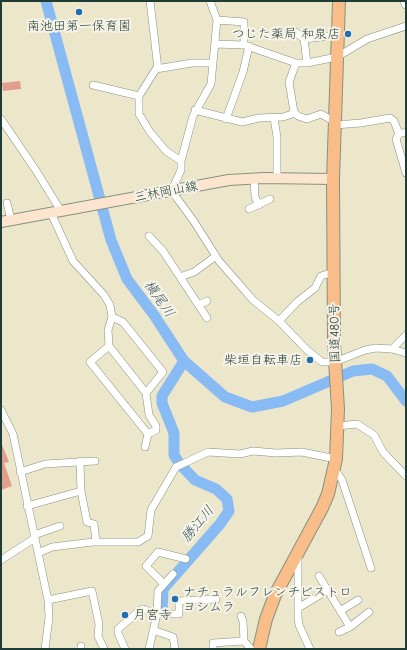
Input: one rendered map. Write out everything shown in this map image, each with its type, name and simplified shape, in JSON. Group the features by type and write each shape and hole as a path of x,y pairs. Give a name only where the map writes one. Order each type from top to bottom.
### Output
{"highway":[{"name":"国道480号","path":"259,649 266,619 275,595 322,508 334,472 336,459 338,426 335,366 333,179 339,1"}],"main road":[{"name":"三林岡山線","path":"6,221 229,180 254,178 333,179"}],"street":[{"path":"150,1 158,69"},
{"path":"210,1 217,20 211,84 195,110 181,161 181,170 172,190 216,256 254,300 279,321 307,350 322,362 335,366 365,350 376,348 392,349 406,353"},
{"path":"217,20 244,22 246,46 243,72 226,119"},
{"path":"215,44 246,46 296,63 307,63 337,57 367,39 406,26"},
{"path":"294,31 304,38 338,35"},
{"path":"304,38 307,63"},
{"path":"181,161 166,151 143,121 139,114 139,96 156,69 192,63 212,63"},
{"path":"296,63 289,82 295,113 307,119 320,114 335,124 361,123 390,118 394,120 402,133 396,139 406,173"},
{"path":"93,85 139,96"},
{"path":"195,110 242,122 259,118 274,118 295,113"},
{"path":"274,118 277,137 276,178"},
{"path":"1,119 38,174 56,212 73,261 104,295 110,305 112,317 108,330 109,346 146,393 149,415 156,426 156,430 148,434"},
{"path":"254,178 255,197 259,205"},
{"path":"249,209 270,199"},
{"path":"6,221 7,203"},
{"path":"151,241 180,277 207,318"},
{"path":"180,277 194,272 216,256"},
{"path":"279,321 296,302 315,288 320,276 334,272"},
{"path":"199,305 207,300"},
{"path":"112,317 123,322 163,372 146,393"},
{"path":"392,349 406,335"},
{"path":"109,346 90,362 148,434"},
{"path":"1,410 12,434 48,600 49,617 46,649"},
{"path":"338,426 357,424 374,435 383,452 406,476"},
{"path":"145,447 148,434"},
{"path":"38,553 52,548 96,542 133,542 148,536 151,510 180,465 208,452 240,454 253,451 276,453 302,452 336,459"},
{"path":"80,461 81,491 86,522 94,524 96,542"},
{"path":"20,472 45,464 95,461"},
{"path":"334,472 338,474 342,480 371,568"},
{"path":"27,506 81,491"},
{"path":"1,560 34,537 60,526"},
{"path":"164,584 146,566 158,552 186,559"},
{"path":"298,552 299,625 310,649"},
{"path":"149,649 157,614 158,591 173,574"},
{"path":"319,576 350,627"},
{"path":"298,608 328,590"},
{"path":"48,600 92,591 99,624 98,636 104,649"},
{"path":"125,649 118,634 120,625 143,609 157,614 179,614 178,601 216,599"},
{"path":"340,611 358,600"},
{"path":"339,632 350,627 369,612"},
{"path":"241,616 243,621 244,641 251,649"},
{"path":"153,630 173,637 175,649"},
{"path":"213,649 213,643 244,641"}],"building":[{"path":"20,81 21,89 3,91 2,83"},
{"path":"1,442 9,462 4,463 12,486 1,490"}],"waterway":[{"name":"槇尾川","path":"46,1 111,240 127,279 154,315 184,361 225,397 252,407 283,401 353,371 372,369 387,376 406,401"},
{"name":"勝江川","path":"162,611 163,589 220,524 229,511 227,499 216,489 195,480 179,463 174,455 174,433 162,403 162,396 184,361"}],"place":[{"name":"南池田第一保育園","path":"79,12"},
{"name":"つじた薬局 和泉店","path":"348,34"},
{"name":"柴垣自転車店","path":"310,360"},
{"name":"ナチュラルフレンチビストロ ヨシムラ","path":"175,599"},
{"name":"月宮寺","path":"125,615"}]}
